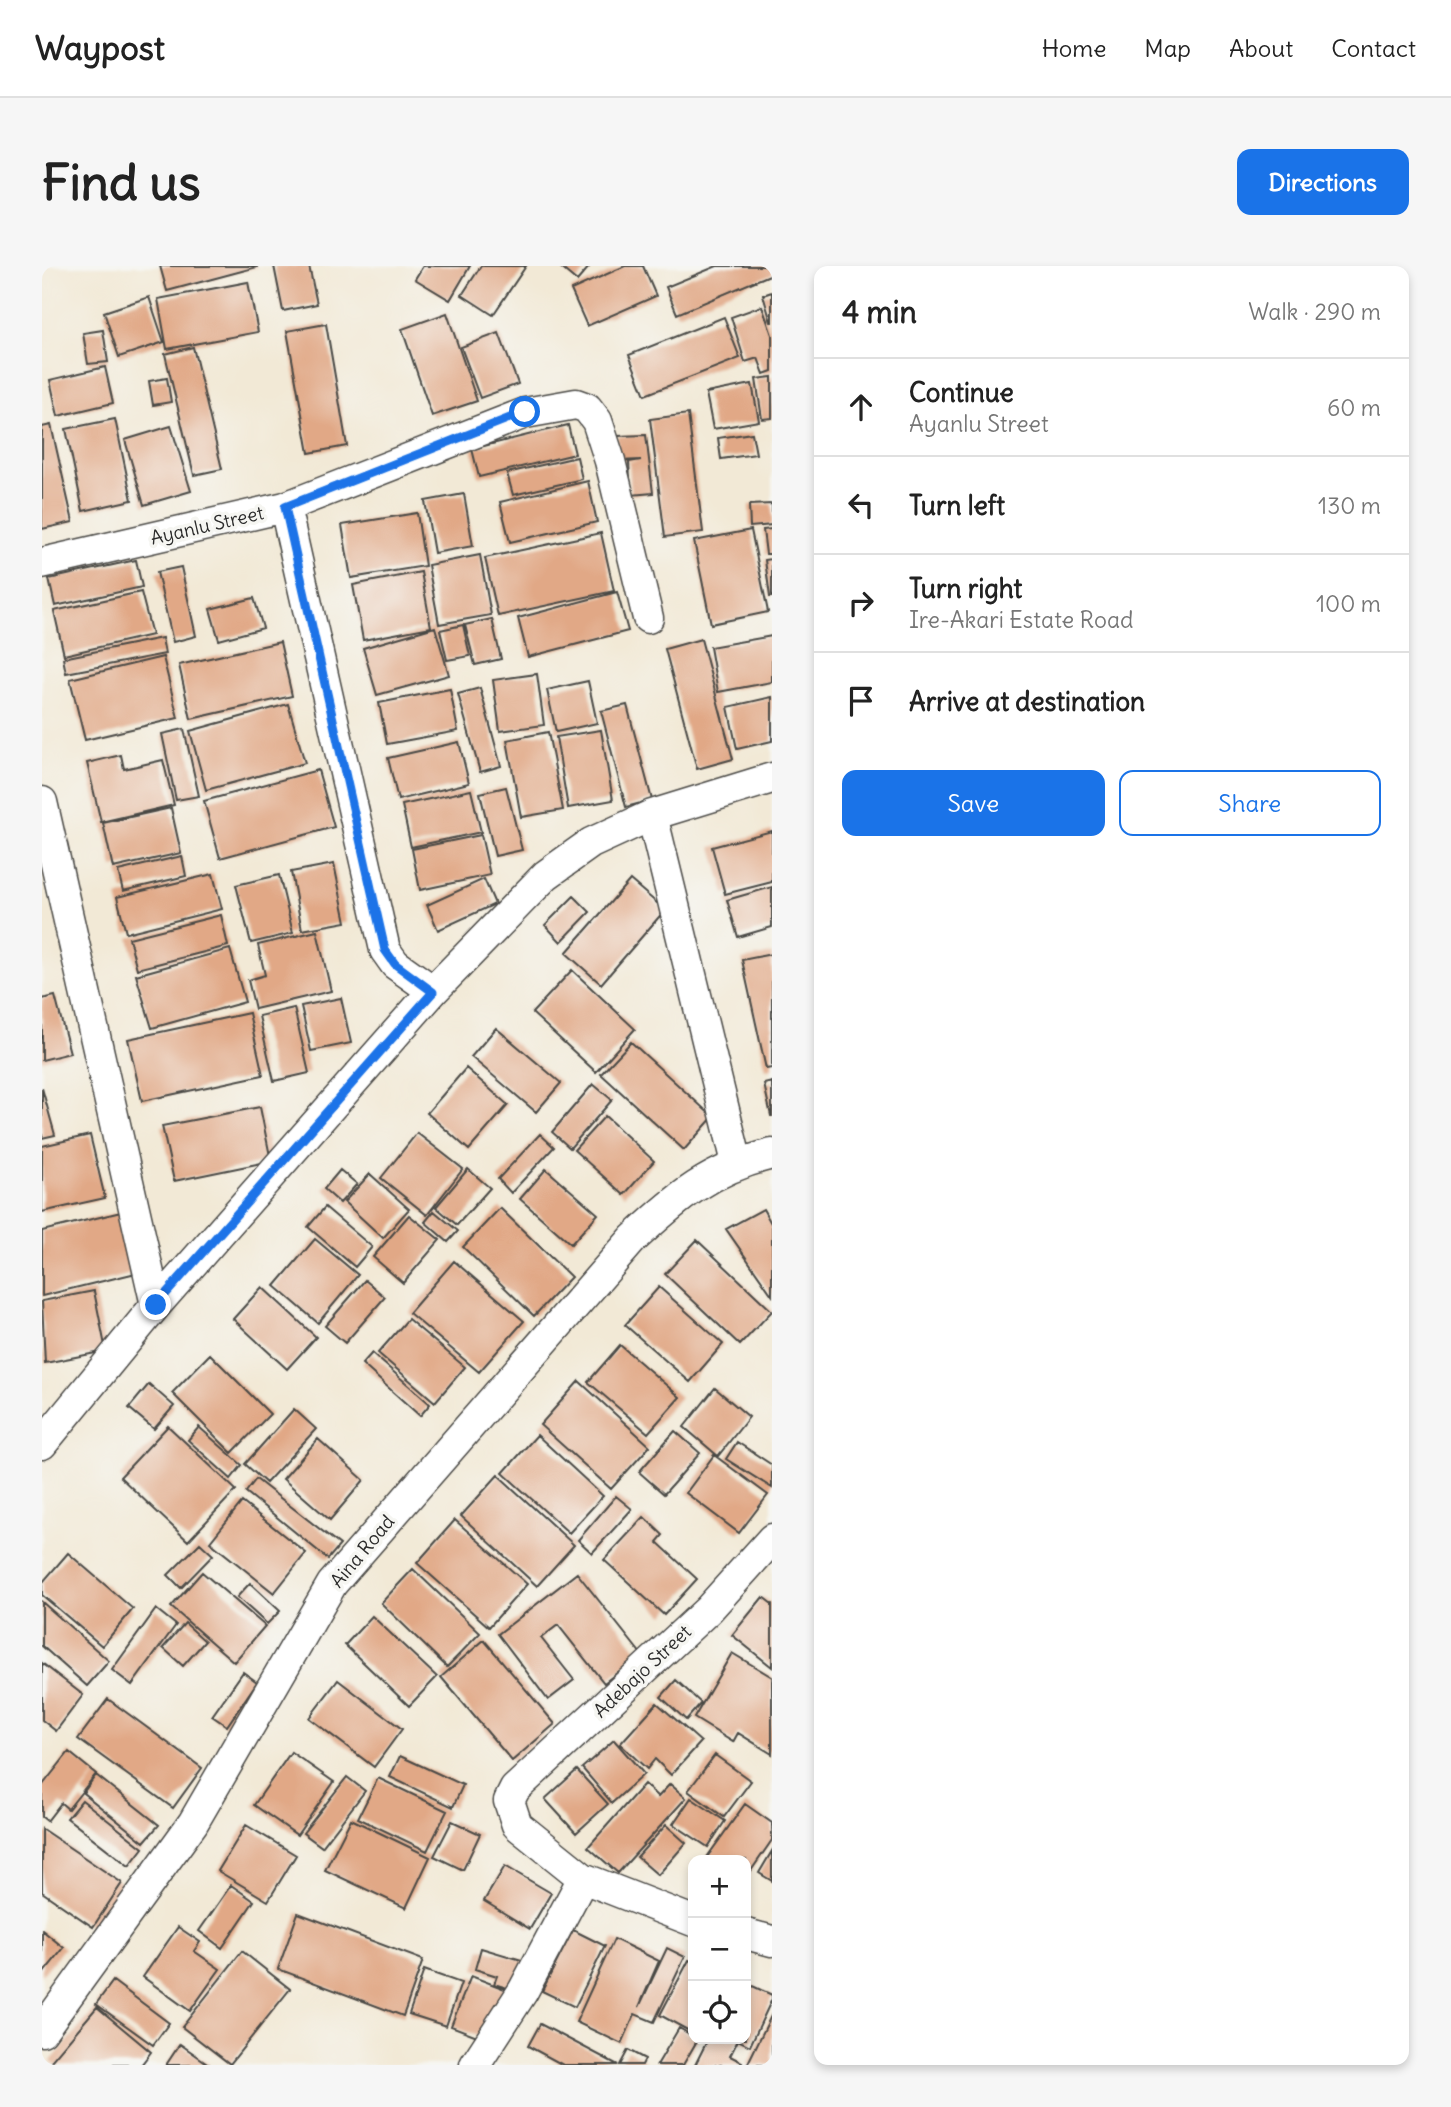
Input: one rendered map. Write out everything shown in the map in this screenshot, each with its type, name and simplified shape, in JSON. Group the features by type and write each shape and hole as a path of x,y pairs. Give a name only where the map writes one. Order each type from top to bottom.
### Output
{"street":[{"name":"Ayanlu Street","path":"42,563 285,507 525,412 576,404 587,408 597,421 610,461 648,618"},
{"path":"285,507 385,950 395,964 433,992"},
{"path":"42,1444 156,1305 433,992 546,875 590,843 652,816 772,778"},
{"path":"42,802 156,1305"},
{"path":"652,816 737,1163"},
{"name":"Aina Road","path":"42,2031 193,1823 332,1584 633,1239 683,1193 737,1163 772,1154"},
{"name":"Adebajo Street","path":"583,1878 517,1825 509,1801 515,1789 708,1610 772,1539"},
{"path":"475,2065 523,1991 583,1878 688,1919"},
{"path":"751,1935 772,1941"}],"building":[{"path":"160,266 257,266 257,267 167,291"},
{"path":"274,266 309,266 317,304 283,311"},
{"path":"423,266 470,266 450,300 415,279"},
{"path":"481,266 526,266 493,315 462,295"},
{"path":"559,266 590,266 577,281"},
{"path":"625,266 643,266 656,296 587,326 571,290"},
{"path":"717,266 772,266 772,274 677,314 666,287"},
{"path":"248,282 258,332 167,349 158,299"},
{"path":"772,292 772,322 771,322 763,295"},
{"path":"149,297 164,342 119,357 104,312"},
{"path":"762,306 772,335 772,371 764,374 758,358 745,362 731,317"},
{"path":"447,313 477,401 432,416 402,329"},
{"path":"724,317 740,358 645,395 629,355"},
{"path":"326,324 347,446 309,453 287,331"},
{"path":"103,330 108,362 88,364 83,333"},
{"path":"499,333 518,384 480,398 461,347"},
{"path":"193,347 222,469 194,475 165,354"},
{"path":"105,367 113,403 58,416 50,380"},
{"path":"772,377 772,418 762,419 756,379"},
{"path":"167,378 171,402 153,405 149,381"},
{"path":"752,384 759,421 713,429 706,393"},
{"path":"688,414 703,532 665,537 650,419"},
{"path":"115,419 132,500 83,511 66,429"},
{"path":"51,425 73,522 42,529 42,427"},
{"path":"568,425 575,454 479,477 472,449"},
{"path":"171,426 191,491 144,505 125,440"},
{"path":"752,433 756,454 721,459 718,438"},
{"path":"646,435 653,493 631,495 629,462 641,460 618,461 617,436"},
{"path":"577,457 582,479 513,495 507,473"},
{"path":"588,481 597,522 510,542 500,502"},
{"path":"464,494 473,546 434,553 425,501"},
{"path":"772,504 772,525 750,527 749,505"},
{"path":"417,513 425,566 351,578 342,525"},
{"path":"772,529 772,554 766,554 763,530"},
{"path":"751,530 768,612 711,624 694,541"},
{"path":"601,533 614,591 498,616 485,558"},
{"path":"480,555 491,615 439,624 428,565"},
{"path":"772,559 772,597 770,597 765,560"},
{"path":"136,560 142,587 55,606 49,579"},
{"path":"181,567 196,636 173,642 157,572"},
{"path":"421,572 431,627 363,640 353,585"},
{"path":"141,592 152,635 64,655 54,611"},
{"path":"617,592 628,631 528,657 518,618"},
{"path":"254,598 263,628 219,640 210,609"},
{"path":"492,619 501,659 475,665 465,625"},
{"path":"463,625 470,656 447,660 440,630"},
{"path":"435,627 449,675 377,695 363,648"},
{"path":"772,636 772,682 718,692 710,647"},
{"path":"162,638 165,654 66,673 63,658"},
{"path":"701,639 733,759 697,769 665,649"},
{"path":"280,642 292,696 191,719 179,665"},
{"path":"163,657 178,718 85,740 70,679"},
{"path":"537,674 544,725 500,731 493,680"},
{"path":"588,681 597,723 556,732 547,690"},
{"path":"480,688 501,766 480,772 458,694"},
{"path":"450,689 458,731 387,744 379,703"},
{"path":"772,697 772,741 737,749 728,707"},
{"path":"288,704 305,763 206,790 190,731"},
{"path":"627,705 652,800 626,807 601,711"},
{"path":"184,729 199,796 176,800 162,734"},
{"path":"601,730 613,800 568,808 556,737"},
{"path":"548,732 563,810 521,817 507,740"},
{"path":"459,742 469,783 398,800 388,758"},
{"path":"121,755 124,769 163,760 174,805 101,822 87,763"},
{"path":"318,770 334,827 220,858 204,801"},
{"path":"506,787 522,850 495,856 480,793"},
{"path":"471,790 481,832 411,847 402,805"},
{"path":"171,808 181,853 113,868 103,823"},
{"path":"772,831 772,882 725,894 712,847"},
{"path":"481,835 490,875 420,890 412,849"},
{"path":"182,856 186,876 123,891 118,871"},
{"path":"334,864 346,922 302,930 291,872"},
{"path":"213,874 222,909 126,933 117,897"},
{"path":"279,875 293,933 251,943 236,885"},
{"path":"484,879 495,904 438,930 427,905"},
{"path":"630,880 665,910 601,984 566,953"},
{"path":"772,887 772,927 738,937 727,900"},
{"path":"574,896 590,912 561,942 545,925"},
{"path":"221,915 228,946 137,969 129,938"},
{"path":"317,931 331,991 255,1009 248,980 265,975 258,945"},
{"path":"230,949 245,1002 152,1028 136,975"},
{"path":"772,954 772,1068 766,1069 742,960"},
{"path":"572,970 635,1029 596,1072 532,1013"},
{"path":"55,996 70,1053 42,1060 42,999"},
{"path":"341,998 351,1043 311,1051 301,1006"},
{"path":"294,1008 309,1073 274,1081 259,1016"},
{"path":"249,1013 263,1075 142,1101 128,1039"},
{"path":"496,1028 561,1083 536,1112 471,1057"},
{"path":"631,1042 713,1117 684,1150 601,1074"},
{"path":"466,1068 508,1105 469,1150 427,1113"},
{"path":"772,1082 772,1116 771,1116 764,1084"},
{"path":"593,1084 612,1100 570,1148 552,1132"},
{"path":"42,1088 55,1135 42,1138"},
{"path":"260,1107 271,1161 174,1181 162,1126"},
{"path":"605,1116 654,1161 624,1195 574,1150"},
{"path":"417,1133 463,1169 427,1215 381,1178"},
{"path":"540,1134 554,1147 511,1193 498,1179"},
{"path":"90,1135 105,1198 42,1212 42,1146"},
{"path":"468,1169 490,1188 457,1225 436,1207"},
{"path":"546,1169 598,1214 571,1244 520,1199"},
{"path":"340,1170 357,1184 340,1203 324,1189"},
{"path":"370,1174 409,1209 383,1238 344,1202"},
{"path":"325,1207 372,1247 355,1267 308,1227"},
{"path":"500,1208 571,1277 534,1316 463,1247"},
{"path":"763,1209 772,1225 772,1295 726,1229"},
{"path":"434,1211 458,1231 448,1242 425,1222"},
{"path":"121,1212 136,1273 42,1296 42,1231"},
{"path":"409,1215 440,1240 403,1283 373,1257"},
{"path":"315,1239 358,1275 318,1323 275,1286"},
{"path":"697,1240 772,1311 740,1345 665,1274"},
{"path":"454,1261 524,1321 479,1372 409,1313"},
{"path":"365,1280 385,1297 345,1343 325,1326"},
{"path":"262,1287 316,1337 287,1369 233,1319"},
{"path":"659,1287 723,1344 690,1382 625,1325"},
{"path":"94,1291 106,1351 45,1363 42,1301"},
{"path":"408,1319 465,1367 435,1402 378,1353"},
{"path":"620,1345 680,1397 648,1433 588,1382"},
{"path":"372,1353 430,1404 420,1416 362,1364"},
{"path":"210,1354 270,1414 232,1453 172,1393"},
{"path":"579,1381 650,1446 611,1489 540,1425"},
{"path":"149,1384 174,1406 154,1429 129,1408"},
{"path":"715,1388 749,1417 718,1456 684,1427"},
{"path":"294,1409 316,1429 266,1483 245,1464"},
{"path":"168,1426 236,1490 188,1541 120,1477"},
{"path":"199,1427 242,1465 231,1479 188,1440"},
{"path":"675,1431 700,1453 664,1494 639,1472"},
{"path":"537,1435 603,1496 569,1533 503,1473"},
{"path":"318,1439 364,1480 330,1520 283,1479"},
{"path":"737,1442 772,1465 772,1488 726,1459"},
{"path":"714,1455 768,1495 739,1533 686,1493"},
{"path":"498,1475 574,1545 537,1586 461,1516"},
{"path":"256,1479 340,1545 328,1559 246,1492"},
{"path":"616,1496 632,1509 592,1553 578,1540"},
{"path":"242,1502 306,1553 274,1593 210,1542"},
{"path":"644,1517 663,1535 657,1542 697,1579 664,1615 604,1560"},
{"path":"455,1520 527,1584 489,1627 417,1563"},
{"path":"200,1543 213,1555 181,1588 168,1575"},
{"path":"68,1553 133,1609 102,1646 42,1595 42,1583"},
{"path":"413,1569 480,1633 447,1667 381,1603"},
{"path":"202,1572 265,1626 234,1662 171,1607"},
{"path":"577,1573 641,1654 604,1683 558,1625 541,1638 574,1680 548,1700 498,1634"},
{"path":"250,1583 280,1611 267,1624 237,1597"},
{"path":"763,1597 772,1604 772,1667 732,1635"},
{"path":"42,1602 109,1661 87,1686 42,1646"},
{"path":"156,1609 176,1625 132,1685 112,1670"},
{"path":"372,1616 437,1677 409,1706 345,1645"},
{"path":"185,1623 205,1641 183,1666 163,1648"},
{"path":"484,1640 555,1724 512,1761 441,1677"},
{"path":"732,1653 772,1677 772,1754 738,1733 733,1742 694,1718"},
{"path":"42,1663 83,1695 56,1731 42,1720"},
{"path":"243,1672 257,1682 227,1726 212,1716"},
{"path":"338,1680 402,1729 374,1767 309,1718"},
{"path":"676,1680 701,1703 686,1720 661,1697"},
{"path":"108,1699 202,1768 173,1808 78,1739"},
{"path":"657,1703 701,1742 671,1775 655,1759 647,1769 620,1744"},
{"path":"614,1740 644,1774 612,1803 582,1768"},
{"path":"69,1752 96,1774 68,1809 61,1803 47,1821 42,1817 42,1786"},
{"path":"291,1752 334,1782 297,1835 254,1805"},
{"path":"715,1755 751,1781 724,1817 688,1791"},
{"path":"400,1756 463,1785 453,1807 390,1777"},
{"path":"577,1770 608,1804 576,1833 545,1799"},
{"path":"96,1775 159,1825 144,1842 83,1793"},
{"path":"347,1777 365,1791 322,1847 303,1833"},
{"path":"378,1778 447,1811 427,1851 358,1818"},
{"path":"644,1784 658,1797 670,1784 686,1798 618,1873 588,1847"},
{"path":"691,1798 725,1821 708,1847 673,1824"},
{"path":"82,1800 143,1848 129,1866 67,1818"},
{"path":"745,1804 772,1823 772,1840 751,1871 751,1855 709,1855"},
{"path":"351,1819 430,1857 406,1908 325,1870"},
{"path":"452,1821 480,1834 463,1870 434,1856"},
{"path":"246,1825 296,1855 268,1901 218,1871"},
{"path":"666,1825 686,1843 658,1875 637,1857"},
{"path":"42,1829 122,1883 93,1927 42,1892"},
{"path":"772,1851 772,1881 759,1873"},
{"path":"505,1866 551,1893 530,1929 484,1901"},
{"path":"231,1885 254,1901 222,1948 199,1931"},
{"path":"298,1913 423,1960 403,2016 278,1969"},
{"path":"178,1927 200,1942 194,1951 220,1969 190,2011 143,1977"},
{"path":"42,1930 64,1948 42,1975"},
{"path":"573,1930 605,1946 575,2007 542,1991"},
{"path":"614,1939 659,1961 639,2007 667,1948 685,1957 654,2022 635,2014 622,2044 576,2022"},
{"path":"481,1948 525,1961 517,1991 494,1984 497,1976 475,1969"},
{"path":"242,1951 290,1989 230,2064 182,2027"},
{"path":"688,1962 688,2030 660,2015"},
{"path":"424,1970 461,1983 446,2026 409,2014"},
{"path":"471,1976 510,1991 490,2041 451,2026"},
{"path":"113,1981 169,2023 153,2045 96,2004"},
{"path":"751,1985 772,1995 751,2044"},
{"path":"97,2007 151,2052 141,2065 56,2065 51,2061"},
{"path":"772,2014 772,2065 747,2065"},
{"path":"540,2024 618,2065 563,2065 528,2046"},
{"path":"679,2028 688,2033 688,2044 695,2044 683,2065 657,2065"},
{"path":"180,2044 210,2065 166,2065"},
{"path":"706,2044 736,2044 730,2056 742,2062 741,2065 695,2065"},
{"path":"628,2050 645,2059 642,2065 620,2065"}],"route":[{"path":"156,1305 433,992 395,964 385,950 285,507 525,412"}]}
